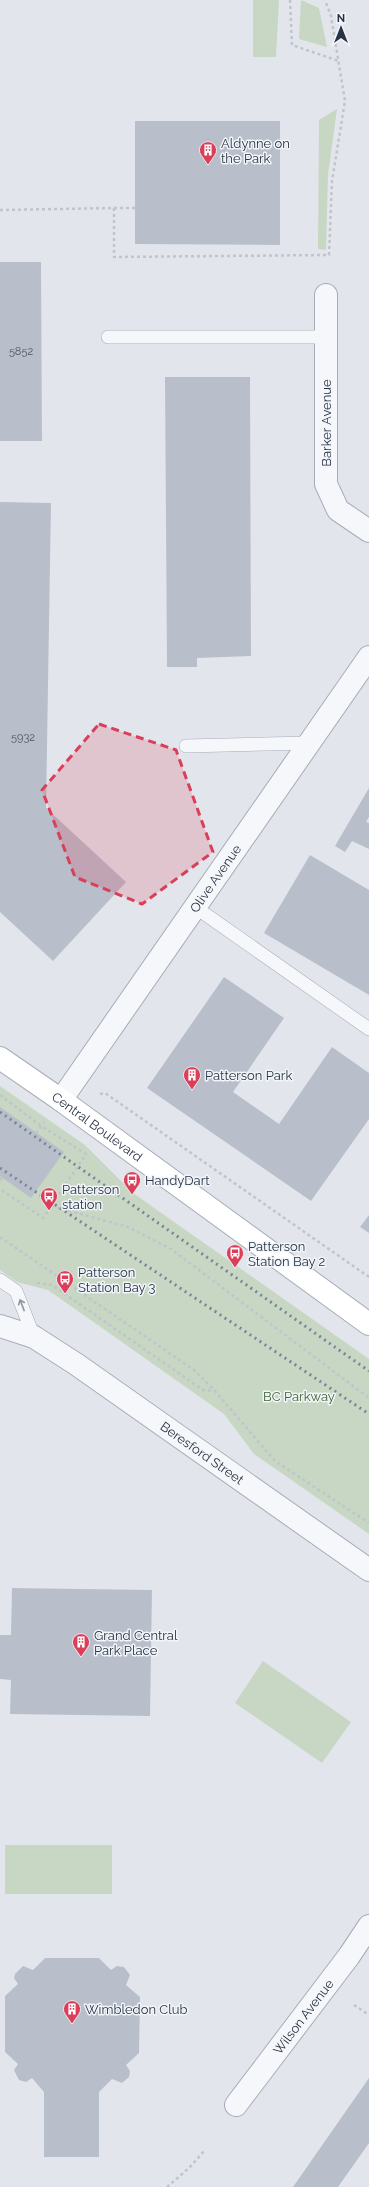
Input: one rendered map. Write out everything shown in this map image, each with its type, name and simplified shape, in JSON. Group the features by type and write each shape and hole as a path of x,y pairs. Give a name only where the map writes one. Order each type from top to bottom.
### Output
{"street":[{"name":"Barker Avenue","path":"326,295 326,484 338,510 369,531"},
{"name":"Olive Avenue","path":"61,1100 369,657"},
{"name":"Central Boulevard","path":"0,1058 61,1100 369,1324"},
{"name":"Beresford Street","path":"0,1326 34,1337 369,1570"},
{"name":"Wilson Avenue","path":"236,2105 349,1956 369,1926"}],"lane":[{"path":"108,338 327,337"},
{"path":"186,746 309,743"},
{"path":"195,907 369,1029"},
{"path":"0,1280 16,1291 34,1337"}],"path":[{"path":"290,0 292,44 339,61"},
{"path":"114,208 114,257 329,255 332,181 345,101 331,16 325,0"},
{"path":"0,210 135,208"},
{"path":"61,1100 105,1093 369,1278"},
{"path":"0,1095 41,1126 86,1154 43,1218 0,1189"},
{"path":"51,1206 128,1227 171,1249 369,1398"},
{"path":"0,1237 194,1370 216,1391 274,1461 369,1523"},
{"path":"30,1282 52,1285 203,1390 216,1391"},
{"path":"354,2005 369,2015"},
{"path":"167,2187 190,2168 205,2150"}],"highlighted area":[{"path":"99,724 176,750 213,852 142,904 75,877 42,790"}],"green space":[{"path":"253,0 279,0 276,57 253,57"},
{"path":"301,0 319,8 327,47 299,39"},
{"path":"337,109 328,175 326,250 318,249 319,120"},
{"name":"BC Parkway","path":"0,1086 85,1145 133,1193 369,1359 369,1534 254,1454 224,1414 48,1290 17,1282 0,1270"},
{"path":"263,1661 351,1722 322,1763 235,1703"},
{"path":"5,1845 112,1845 112,1894 5,1894"}],"building":[{"name":"Aldynne on the Park","path":"135,121 280,121 280,245 135,244"},
{"path":"0,262 41,262 42,441 0,441"},
{"path":"165,377 250,377 251,656 197,658 197,667 167,667"},
{"path":"0,502 51,503 46,808 126,882 53,961 0,912"},
{"path":"369,788 369,817 366,822 369,823 369,849 352,841 345,852 335,846"},
{"path":"310,855 369,890 369,995 264,933"},
{"name":"Patterson Park","path":"224,977 284,1018 233,1092 279,1124 332,1047 369,1073 369,1119 311,1201 147,1088"},
{"path":"0,1107 64,1152 31,1198 0,1176"},
{"path":"369,1215 369,1233 360,1227"},
{"name":"Grand Central Park Place","path":"12,1588 152,1590 150,1716 10,1714 11,1680 0,1679 0,1635 11,1635"},
{"name":"Wimbledon Club","path":"45,1958 99,1958 111,1970 117,1966 124,1967 130,1975 126,1985 140,1997 139,2053 126,2065 130,2071 129,2077 122,2083 112,2079 99,2092 99,2157 44,2157 44,2092 32,2078 26,2082 19,2080 14,2070 18,2064 5,2052 5,1996 18,1984 14,1978 15,1974 23,1966 33,1970"},
{"path":"369,2078 369,2143 338,2187 293,2187"}],"railway":[{"path":"0,1112 369,1371"},
{"path":"0,1168 369,1414"}],"place":[{"name":"Aldynne on the Park","path":"208,165"},
{"name":"Patterson Park","path":"192,1090"},
{"name":"HandyDart","path":"132,1195"},
{"name":"Patterson station","path":"49,1211"},
{"name":"Patterson Station Bay 2","path":"235,1268"},
{"name":"Patterson Station Bay 3","path":"65,1294"},
{"name":"Grand Central Park Place","path":"81,1657"},
{"name":"Wimbledon Club","path":"72,2024"}]}
